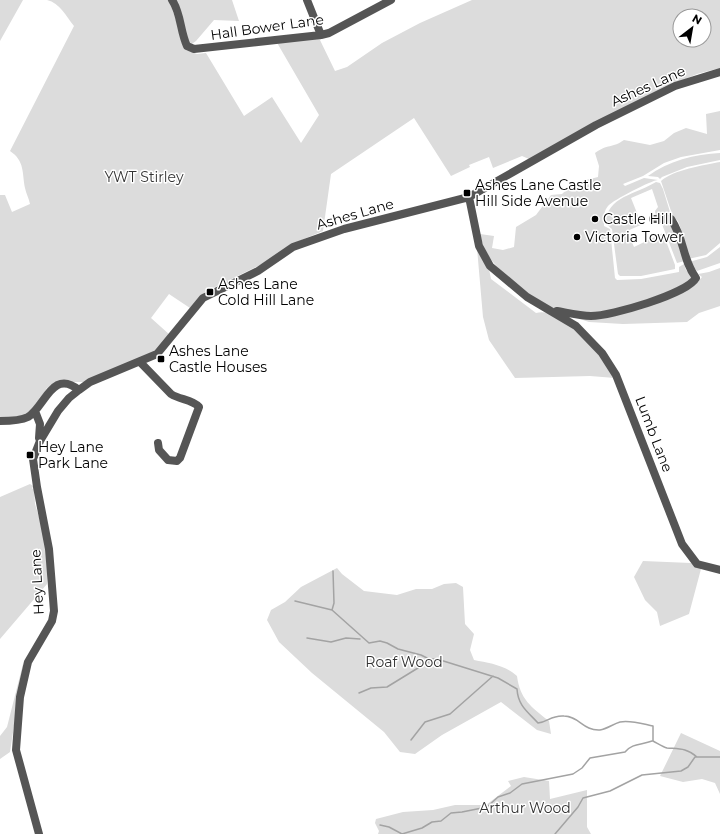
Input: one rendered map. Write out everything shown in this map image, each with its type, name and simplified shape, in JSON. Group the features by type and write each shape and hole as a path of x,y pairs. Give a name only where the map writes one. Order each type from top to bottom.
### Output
{"street":[{"name":"Hall Bower Lane","path":"172,0 178,8 181,33 187,46 194,49 321,35 333,31 391,0"},
{"path":"307,0 321,35"},
{"name":"Ashes Lane","path":"40,441 58,412 69,398 79,390 90,382 157,354 203,298 258,271 293,247 344,229 469,197 596,125 676,86 720,72"},
{"name":"Lumb Lane","path":"469,197 479,246 490,266 527,297 576,326 602,353 616,374 682,544 697,564 720,570"},
{"path":"551,311 556,310 592,316 633,307 667,296 693,284 696,278 687,262 681,236 677,227 671,219 653,219"},
{"path":"140,362 171,394 177,398 191,401 199,406 180,458 177,461 168,460 159,450 158,443"},
{"path":"0,421 28,417 35,411 52,388 64,384 76,387 79,390"},
{"path":"35,411 40,424 40,441"},
{"name":"Hey Lane","path":"39,834 16,750 20,696 28,662 52,621 54,611 50,549 33,459 40,441"}],"green space":[{"path":"0,0 23,0 0,41"},
{"name":"YWT Stirley","path":"47,0 169,0 186,50 197,54 206,53 244,116 272,97 301,143 319,115 276,41 319,38 335,71 347,67 382,43 420,23 472,0 720,0 720,68 697,74 672,85 529,159 522,156 493,168 489,157 469,165 470,167 451,176 414,118 331,174 323,231 292,244 262,264 205,292 190,308 169,294 151,318 170,335 157,350 140,359 86,382 55,382 47,388 33,410 27,415 0,420 0,195 5,195 12,212 30,204 25,188 21,163 10,151 74,26 56,4"},
{"path":"174,0 232,0 239,21 214,20 196,41 189,46"},
{"path":"720,111 720,150 681,157 664,163 643,176 623,184 625,186 644,178 658,180 611,203 606,208 604,218 604,226 610,229 615,278 617,280 641,279 679,272 679,267 684,264 686,270 693,276 691,281 658,296 622,308 586,312 568,311 550,307 535,299 506,276 488,255 480,234 494,236 492,248 503,250 514,247 516,227 536,215 551,195 562,194 574,183 598,177 599,166 595,153 599,150 624,140 650,145 664,141 674,133 686,128 707,134 706,114"},
{"path":"720,153 720,160 687,167 660,179 658,177 648,176 664,166 682,159"},
{"path":"720,162 720,243 706,255 688,259 681,229 678,221 673,217 661,181 666,177 681,171 697,166"},
{"path":"656,182 660,183 663,189 685,261 677,263 660,219 656,216 655,211 658,207 652,189 631,198 639,218 644,218 643,224 627,231 634,247 663,233 675,265 675,269 641,276 620,276 618,274 612,229 606,224 607,215 616,202"},
{"path":"720,247 720,263 697,271 689,262 707,257"},
{"path":"477,248 489,269 491,279 536,313 547,313 559,317 570,325 592,346 615,378 590,376 515,378 489,340 483,317"},
{"path":"720,268 720,306 699,313 687,322 623,324 589,322 580,319 667,299 694,286 702,277 698,274"},
{"path":"30,484 33,486 32,489 34,488 35,504 43,530 48,570 47,584 0,639 0,497"},
{"path":"643,561 691,563 701,569 689,614 660,626 657,612 645,600 634,577"},
{"name":"Roaf Wood","path":"337,568 342,574 364,591 397,595 416,589 432,589 444,584 456,583 463,587 465,624 474,634 470,650 474,660 491,663 502,667 517,676 518,684 527,702 549,721 551,734 537,730 501,702 442,735 415,754 400,752 384,732 312,673 279,642 267,620 271,610 285,602 301,587"},
{"path":"24,660 10,752 0,759 0,736 7,727"},
{"path":"681,733 720,751 720,794 715,783 702,779 683,782 660,776"},
{"name":"Arthur Wood","path":"524,777 549,781 550,799 587,790 587,827 591,834 378,834 379,831 375,823 376,819 403,812 433,810 455,805 486,805 511,786 508,781"}],"waterway":[{"path":"333,571 334,603 332,610 369,643 380,641 398,649 421,655 429,659 437,659 498,678 517,689 521,704 538,723 564,716 574,718 585,726 594,730 600,730 620,722 637,722 653,726 653,741 667,748 686,750 697,757 720,757"},
{"path":"295,601 332,610"},
{"path":"307,638 331,642 346,638 360,639"},
{"path":"359,693 371,688 387,687 431,660"},
{"path":"411,740 425,722 450,714 493,676"},
{"path":"380,825 389,827 402,834 422,828 432,822 441,821 451,813 487,807 498,797 510,793 522,784 573,774 582,768 590,758 625,752 631,747 652,741"},
{"path":"555,834 578,807 583,798 610,791 642,775 681,771 688,767 695,757 697,757"}],"place":[{"name":"Ashes Lane Castle Hill Side Avenue","path":"467,193"},
{"name":"Castle Hill","path":"595,219"},
{"name":"Victoria Tower","path":"577,237"},
{"name":"Ashes Lane Cold Hill Lane","path":"210,292"},
{"name":"Ashes Lane Castle Houses","path":"161,359"},
{"name":"Hey Lane Park Lane","path":"30,455"}]}
